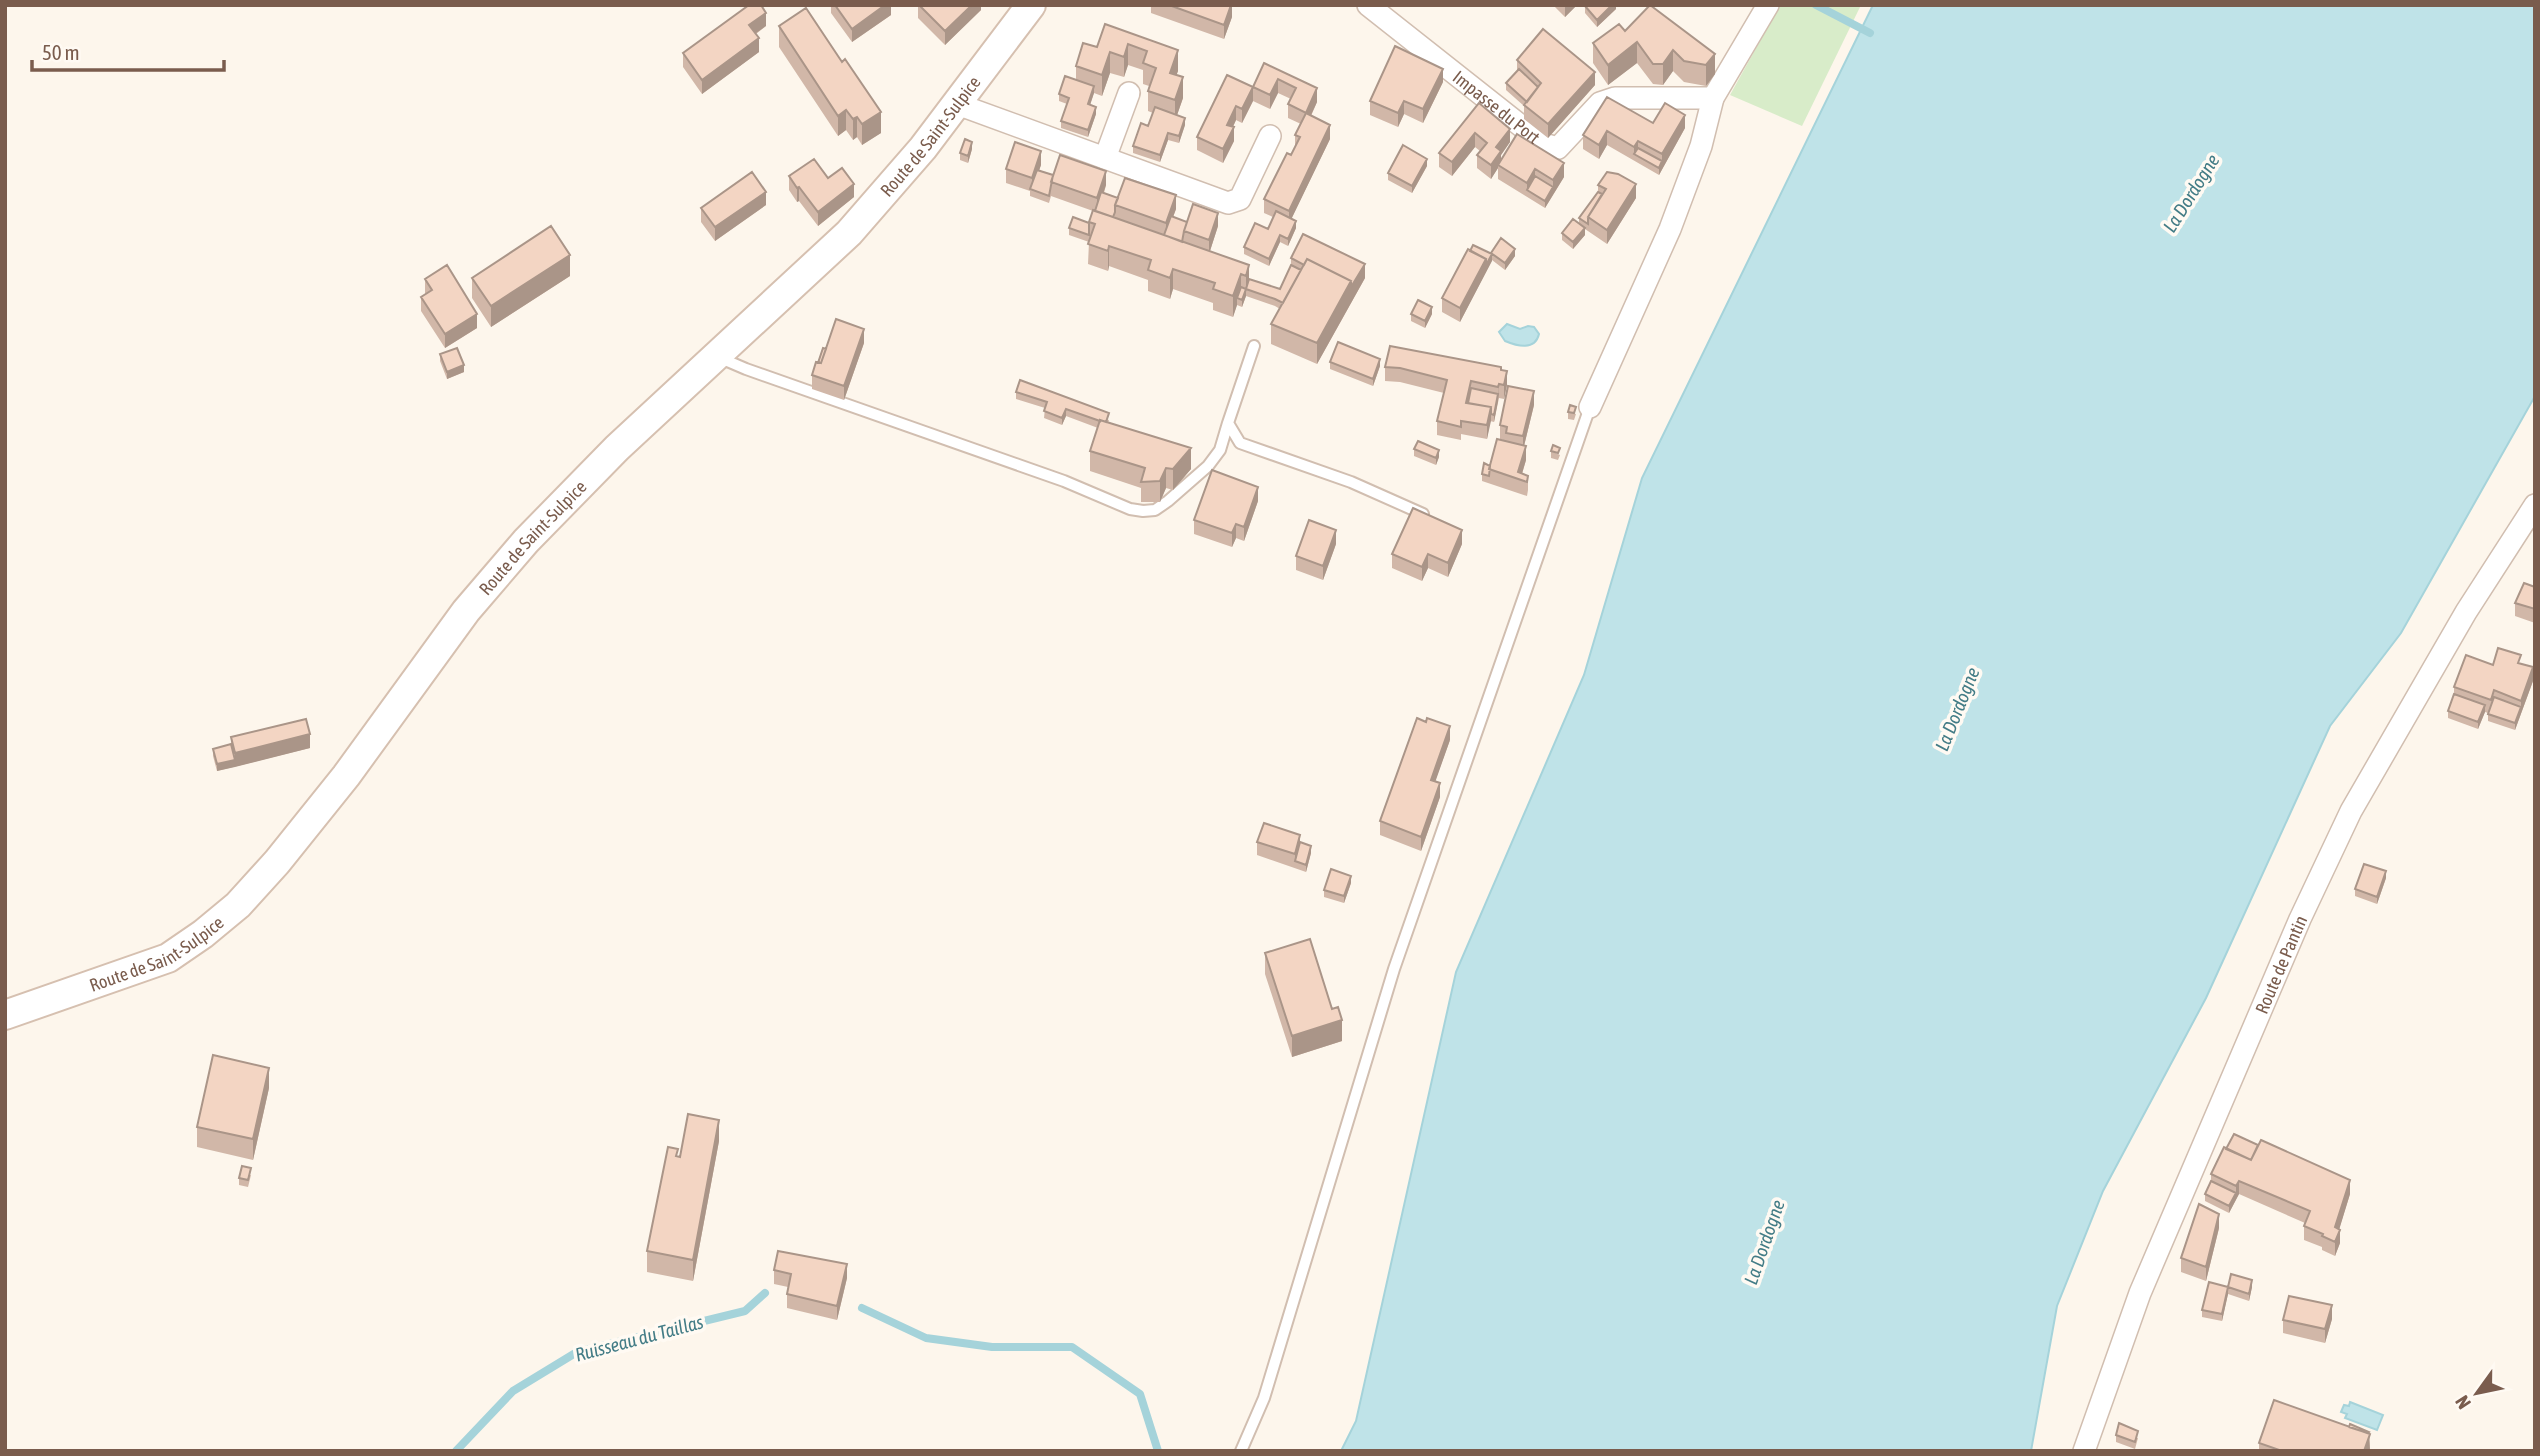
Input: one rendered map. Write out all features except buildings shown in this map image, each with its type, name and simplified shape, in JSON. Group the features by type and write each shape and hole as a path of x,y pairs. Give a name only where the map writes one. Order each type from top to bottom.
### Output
{"main road":[{"name":"Route de Saint-Sulpice","path":"5,1015 168,958 238,905 277,862 346,776 466,611 526,541 617,448 849,233 923,148 1031,5"}],"street":[{"name":"Impasse du Port","path":"1368,5 1545,144 1558,148 1600,103 1615,98 1713,98"},
{"path":"1590,407 1670,229 1701,146 1713,98 1768,5"},
{"path":"1105,158 1129,93"},
{"path":"957,104 1228,203 1234,202 1242,195 1270,136"},
{"name":"Route de Pantin","path":"2084,1451 2140,1293 2300,919 2339,835 2466,612 2535,505"}],"lane":[{"path":"716,356 1064,481 1130,509 1143,511 1155,510 1168,501 1208,466 1220,450 1254,346"},
{"path":"1241,1451 1264,1398 1394,969 1590,407"},
{"path":"1228,423 1240,443 1351,482 1419,511 1432,520"}],"green space":[{"path":"1780,5 1861,5 1802,126 1730,95"}],"water":[{"name":"La Dordogne","path":"1873,5 2535,5 2535,396 2401,633 2330,726 2206,998 2103,1191 2057,1306 2031,1451 1341,1451 1356,1421 1456,972 1584,675 1642,478"},
{"path":"1507,324 1520,329 1534,327 1539,334 1537,339 1525,346 1505,341 1499,332"},
{"path":"2350,1402 2383,1415 2377,1430 2345,1418 2347,1414 2341,1412 2344,1405 2349,1406"}],"waterway":[{"path":"1816,5 1870,33"},
{"name":"Ruisseau du Taillas","path":"456,1451 513,1391 577,1352 745,1311 765,1293"},
{"name":"Ruisseau du Taillas","path":"862,1308 926,1338 992,1347 1072,1347 1140,1394 1158,1451"}]}
